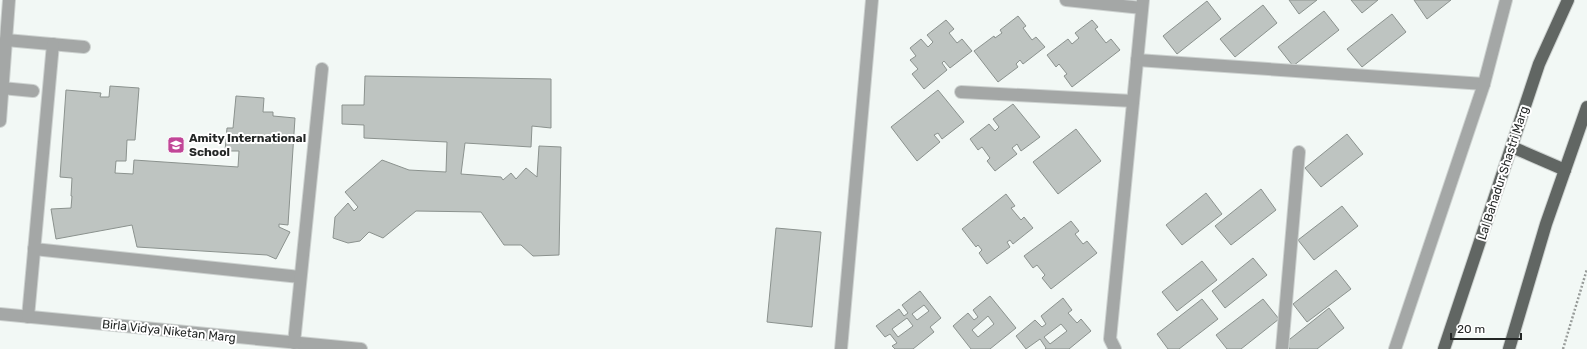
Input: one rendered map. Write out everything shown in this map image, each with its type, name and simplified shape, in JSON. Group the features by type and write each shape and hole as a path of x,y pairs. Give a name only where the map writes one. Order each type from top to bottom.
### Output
{"main road":[{"name":"Lal Bahadur Shastri Marg","path":"1444,349 1539,64 1568,0"},
{"path":"1509,349 1546,224 1587,107"},
{"path":"1512,147 1565,170"}],"street":[{"path":"0,121 9,0"},
{"path":"840,349 872,0"},
{"path":"1066,0 1143,4 1110,340 1116,349"},
{"path":"1395,349 1484,84 1506,0"},
{"path":"6,40 84,47"},
{"path":"28,316 34,248 41,92 53,44"},
{"path":"1137,60 1484,84"},
{"path":"294,343 322,68"},
{"path":"2,88 41,92"},
{"path":"961,92 1133,101"},
{"path":"1282,349 1299,152"},
{"path":"34,248 300,277"},
{"name":"Birla Vidya Niketan Marg","path":"0,314 322,347 361,349"}],"path":[{"path":"1563,349 1587,269"}],"building":[{"path":"1289,0 1317,0 1299,14"},
{"path":"1351,0 1378,0 1362,13"},
{"path":"1414,0 1451,0 1427,19"},
{"path":"1207,1 1221,19 1177,54 1163,36"},
{"path":"1263,5 1277,23 1235,57 1220,39"},
{"path":"1324,11 1339,30 1293,66 1278,47"},
{"path":"1392,14 1406,32 1362,67 1347,49"},
{"path":"1018,16 1026,26 1023,28 1032,40 1036,37 1045,47 1023,64 1020,60 1016,64 1018,67 998,82 974,51 994,36 995,38 1002,33 1000,30"},
{"path":"946,20 954,29 949,33 957,43 962,39 972,51 950,68 944,61 942,63 947,70 924,89 912,74 918,69 910,60 916,56 910,48 921,39 928,47 933,42 927,35"},
{"path":"1092,20 1098,27 1095,29 1106,43 1111,39 1120,50 1072,87 1064,76 1067,74 1059,64 1056,67 1047,55 1068,39 1072,44 1079,38 1075,33"},
{"path":"365,76 551,79 551,128 532,126 531,147 465,143 461,174 501,177 503,180 511,173 516,179 526,168 537,177 539,146 561,147 559,255 533,256 521,245 504,245 481,212 416,211 383,238 369,232 360,241 348,243 333,238 335,217 348,203 354,211 358,207 345,192 382,160 409,170 446,172 447,142 364,138 364,125 342,124 342,105 364,105"},
{"path":"110,86 139,88 135,140 127,140 126,161 116,161 115,173 133,174 134,160 238,167 239,151 225,151 227,128 233,128 236,96 264,98 263,112 273,112 273,116 295,118 288,225 279,224 279,227 290,232 276,259 267,255 137,247 132,225 56,239 51,209 71,208 72,196 72,178 60,177 66,90 101,93 100,97 109,97"},
{"path":"938,90 964,122 942,139 938,133 934,135 940,142 917,161 891,127"},
{"path":"1013,104 1040,137 1021,151 1017,144 1012,148 1017,154 995,171 987,161 990,158 982,147 978,150 970,139 989,124 995,131 999,127 993,119"},
{"path":"1076,129 1101,161 1058,194 1033,162"},
{"path":"1347,134 1363,154 1321,187 1305,168"},
{"path":"1261,189 1276,210 1231,245 1215,226"},
{"path":"1206,193 1222,214 1182,245 1166,225"},
{"path":"1006,194 1015,206 1011,208 1021,220 1024,217 1033,228 1013,244 1010,240 1007,242 1010,247 987,264 979,253 982,250 978,245 976,247 962,229"},
{"path":"1342,206 1358,226 1314,260 1298,240"},
{"path":"1071,221 1079,231 1075,234 1083,244 1087,241 1097,253 1051,289 1042,278 1045,275 1037,265 1033,268 1024,256"},
{"path":"776,228 821,232 812,327 767,322"},
{"path":"1253,258 1267,275 1225,308 1212,291"},
{"path":"1202,261 1217,280 1177,311 1162,292"},
{"path":"1336,270 1351,289 1307,322 1293,304"},
{"path":"920,291 941,318 930,327 934,332 913,349 895,349 892,346 897,343 890,334 885,337 876,326 899,309 904,316 908,313 902,305","holes":["924,305 929,311 917,320 912,314","907,318 913,326 898,337 892,329"]},
{"path":"990,296 1016,328 990,349 971,349 953,326 968,313 974,320 978,317 973,310","holes":["988,316 994,324 978,337 972,330"]},
{"path":"1063,298 1072,310 1068,313 1077,323 1081,319 1091,331 1069,349 1045,349 1046,348 1040,339 1026,349 1016,336 1035,320 1042,327 1046,324 1041,316","holes":["1061,324 1067,331 1050,344 1044,337"]},
{"path":"1202,299 1218,319 1179,349 1168,349 1157,334"},
{"path":"1263,299 1279,319 1241,349 1227,349 1216,335"},
{"path":"1329,308 1344,328 1317,349 1290,349 1285,343"}],"place":[{"name":"Amity International School","path":"176,145"}]}
